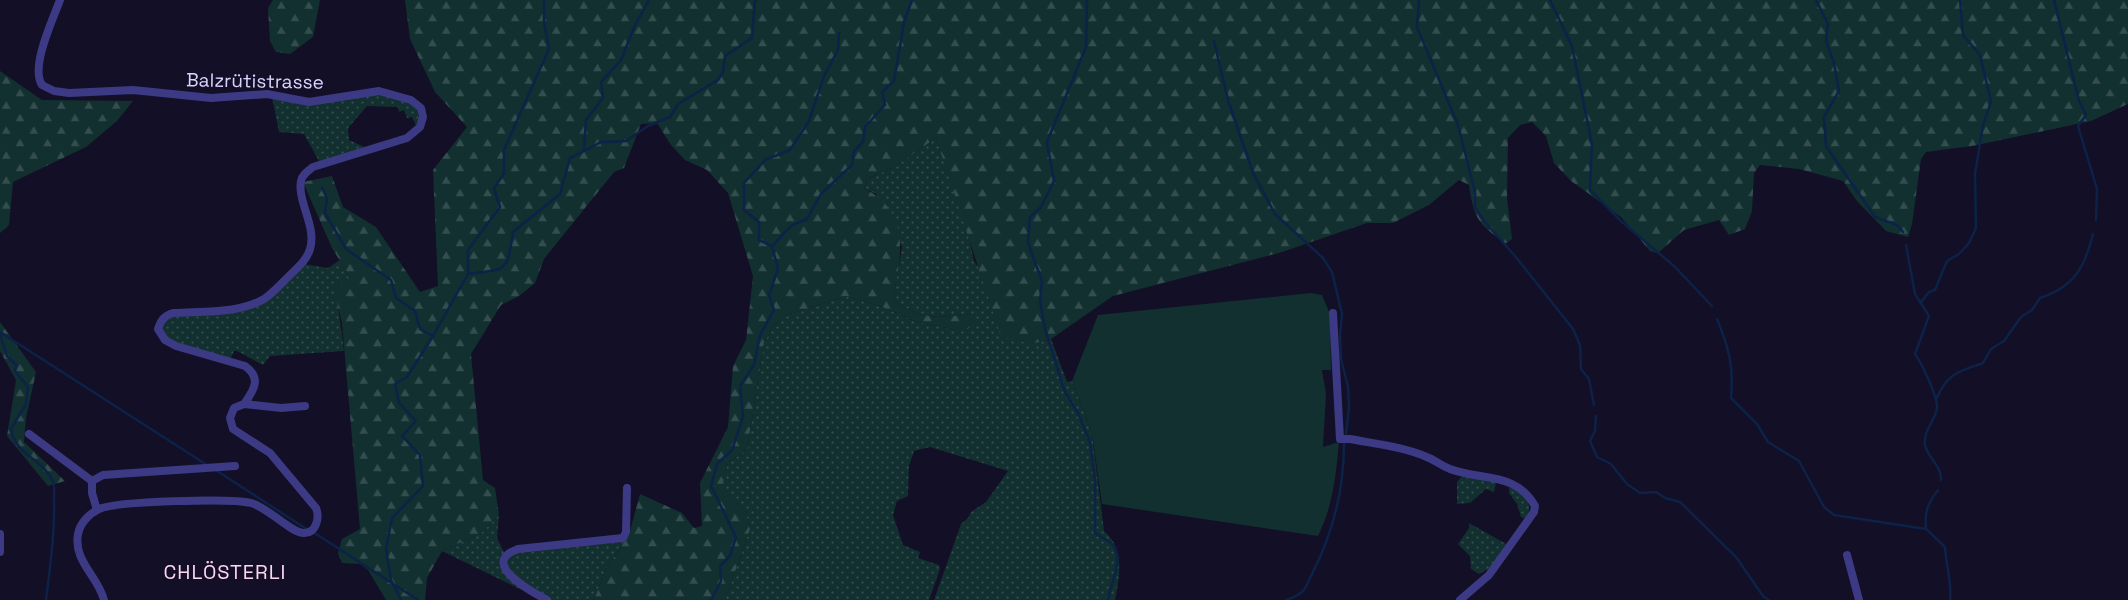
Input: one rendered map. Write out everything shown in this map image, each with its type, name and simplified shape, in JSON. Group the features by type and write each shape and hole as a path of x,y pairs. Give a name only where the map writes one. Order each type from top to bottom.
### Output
{"street":[{"name":"Balzrütistrasse","path":"60,0 49,27 38,69 42,84 54,91 82,93 133,90 212,98 267,94 309,102 379,91 411,100 421,108 423,117 420,127 408,138 313,167 306,173 301,181 301,191 308,215 311,249 306,259 270,295 252,304 232,309 173,313 161,320 158,329 165,340 176,346 245,366 252,371 256,377 256,384 244,404"},
{"path":"1333,313 1340,439 1350,439 1411,452 1430,458 1451,469 1494,476 1516,486 1535,506 1534,512 1489,575 1460,600"},
{"path":"104,600 102,592 80,557 78,546 78,534 82,524 97,510 127,504 239,500 268,510 300,532 311,531 317,521 316,508 270,453 236,432 231,426 232,411 244,404 281,408 305,406"},
{"path":"29,434 92,481"},
{"path":"92,481 103,475 235,466"},
{"path":"92,481 92,493 97,510"},
{"path":"547,600 512,578 505,569 507,555 518,549 623,538 626,532 627,488"},
{"path":"0,534 0,552"},
{"path":"1848,555 1859,600"}],"green space":[{"path":"273,0 320,0 313,37 290,54 276,52 270,41 268,8"},
{"path":"405,0 2128,0 2128,104 2091,121 1972,146 1926,152 1921,159 1912,224 1908,237 1886,231 1857,201 1843,181 1799,169 1760,165 1754,173 1752,211 1745,229 1729,235 1719,220 1684,230 1658,253 1650,251 1621,217 1571,181 1554,163 1546,136 1532,122 1520,125 1508,138 1507,198 1512,239 1505,244 1483,225 1475,213 1469,185 1459,180 1429,205 1393,223 1367,223 1279,253 1113,296 1051,339 1032,344 1001,337 936,138 894,167 867,179 864,188 879,198 890,210 896,223 900,251 893,299 922,315 941,317 974,314 975,327 956,330 915,321 880,306 846,296 781,317 764,342 747,450 728,462 722,487 730,499 745,510 750,529 725,600 594,600 606,569 629,535 640,494 682,513 694,528 702,526 700,483 728,427 733,366 746,340 753,276 728,193 707,170 685,160 671,145 657,123 641,124 624,168 614,172 544,259 535,283 519,296 501,305 471,354 483,480 495,488 499,515 481,533 442,551 427,578 425,600 386,600 368,570 360,564 342,563 338,553 342,539 360,529 342,323 334,290 350,277 332,248 303,182 332,176 343,207 376,227 420,292 438,286 433,170 467,127 435,92 410,39"},
{"path":"0,71 42,100 133,101 117,121 86,147 13,182 9,225 0,233"},
{"path":"374,93 401,98 414,105 419,118 417,128 412,117 407,118 404,110 399,112 398,107 367,106 348,128 349,140 369,149 320,163 304,134 279,132 272,97 290,100"},
{"path":"936,138 967,228 974,261 1032,344 1051,339 1067,382 1072,381 1092,433 1104,531 1111,538 1118,554 1119,572 1115,600 934,600 961,524 968,518 971,512 986,502 1008,471 930,447 914,451 909,466 908,496 897,501 893,515 903,545 920,552 918,558 939,565 940,569 929,600 725,600 750,529 745,510 730,499 721,487 728,462 747,450 764,342 781,317 846,296 880,306 915,321 956,330 974,314 941,317 922,315 893,299 902,247 876,194 864,188 867,179 894,167"},
{"path":"340,260 350,277 338,285 338,309 344,351 270,356 263,365 237,351 234,351 230,360 192,349 172,341 165,336 162,330 163,324 169,316 262,304 304,264 328,268"},
{"path":"1311,293 1322,295 1330,314 1331,370 1322,370 1326,394 1323,447 1339,442 1330,502 1318,536 1102,504 1092,433 1072,381 1098,315"},
{"path":"0,322 36,372 26,418 24,442 65,481 48,486 7,436 16,380 0,351"},
{"path":"1463,475 1494,479 1496,483 1494,492 1486,489 1470,503 1457,504 1457,482"},
{"path":"1509,488 1519,491 1526,499 1529,509 1527,519 1521,517 1517,504 1509,493"},
{"path":"499,515 497,538 505,554 502,559 526,592 442,551 481,533"},
{"path":"1469,523 1508,545 1494,566 1479,574 1471,569 1470,556 1458,544 1469,528"},
{"path":"624,542 606,569 594,600 551,600 510,573 508,566 509,559 517,552"}],"waterway":[{"path":"401,600 391,580 386,549 392,518 423,486 420,455 402,436 416,421 399,403 395,384 407,377 433,336 468,274 468,250 500,207 494,188 504,174 504,150 549,49 544,22 544,0"},
{"path":"468,274 491,271 503,266 507,262 513,232 560,194 570,158 584,151 586,120 603,98 601,82 621,60 635,25 649,0"},
{"path":"584,151 601,142 626,141 648,126 670,117 678,104 718,80 723,72 725,56 752,38 755,0"},
{"path":"772,246 791,226 807,219 821,194 852,165 854,151 863,142 865,127 885,105 882,92 894,81 904,22 912,0"},
{"path":"1087,0 1086,47 1047,142 1054,181 1041,207 1030,217 1028,243 1042,281 1040,301 1045,329 1065,392 1078,413 1090,442 1095,482 1095,533 1112,544 1116,550 1116,572 1108,600"},
{"path":"1419,0 1417,27 1458,125 1475,192 1475,207 1484,221 1515,256 1573,329 1580,345 1581,369 1589,379 1594,405"},
{"path":"1550,0 1572,46 1592,144 1590,190 1622,222 1674,266 1712,306"},
{"path":"1816,0 1828,24 1826,41 1834,63 1839,91 1824,117 1826,146 1875,217 1897,225 1903,232"},
{"path":"1921,302 1929,292 1935,290 1947,261 1959,254 1969,243 1976,228 1975,174 1983,125 1991,102 1980,55 1963,35 1960,0"},
{"path":"2054,0 2079,101 2086,115 2078,126 2097,189 2096,220"},
{"path":"772,246 759,240 759,222 744,210 744,183 765,160 790,150 809,121 824,76 838,50 839,33"},
{"path":"1214,41 1228,100 1253,173 1275,214 1323,258 1332,272 1342,314 1340,335 1341,359 1348,387 1349,407 1346,434"},
{"path":"322,188 327,198 325,213 346,249 391,280 396,298 415,311 420,329 433,336"},
{"path":"1936,400 1944,384 1954,375 1983,363 1991,349 2004,341 2021,317 2032,310 2040,298 2062,288 2070,282 2082,266 2093,234"},
{"path":"1906,245 1915,294 1929,316 1915,354 1922,365 1937,403 1936,413 1927,431 1925,445 1928,454 1939,470 1941,480"},
{"path":"711,600 721,581 720,566 730,556 736,537 711,486 717,464 732,450 743,417 740,386 754,365 760,335 774,310 769,295 778,269 772,246"},
{"path":"1717,319 1730,358 1732,377 1731,398 1757,424 1768,442 1799,461 1824,507 1834,515 1926,529"},
{"path":"0,332 207,465"},
{"path":"0,334 7,356 16,365 15,371 28,387 26,404 11,429 13,438 23,451 43,467 54,483 53,538 46,600"},
{"path":"1596,416 1595,431 1590,441 1597,457 1611,464 1627,484 1640,493 1656,492 1665,498 1680,502 1736,557 1763,596 1769,600"},
{"path":"1286,600 1297,596 1304,589 1326,543 1339,494 1344,443"},
{"path":"214,469 308,530"},
{"path":"1926,529 1928,508 1938,490"},
{"path":"1926,529 1945,547 1950,600"},
{"path":"313,532 418,600"}],"district":[{"name":"CHLÖSTERLI","path":"225,572"}]}
